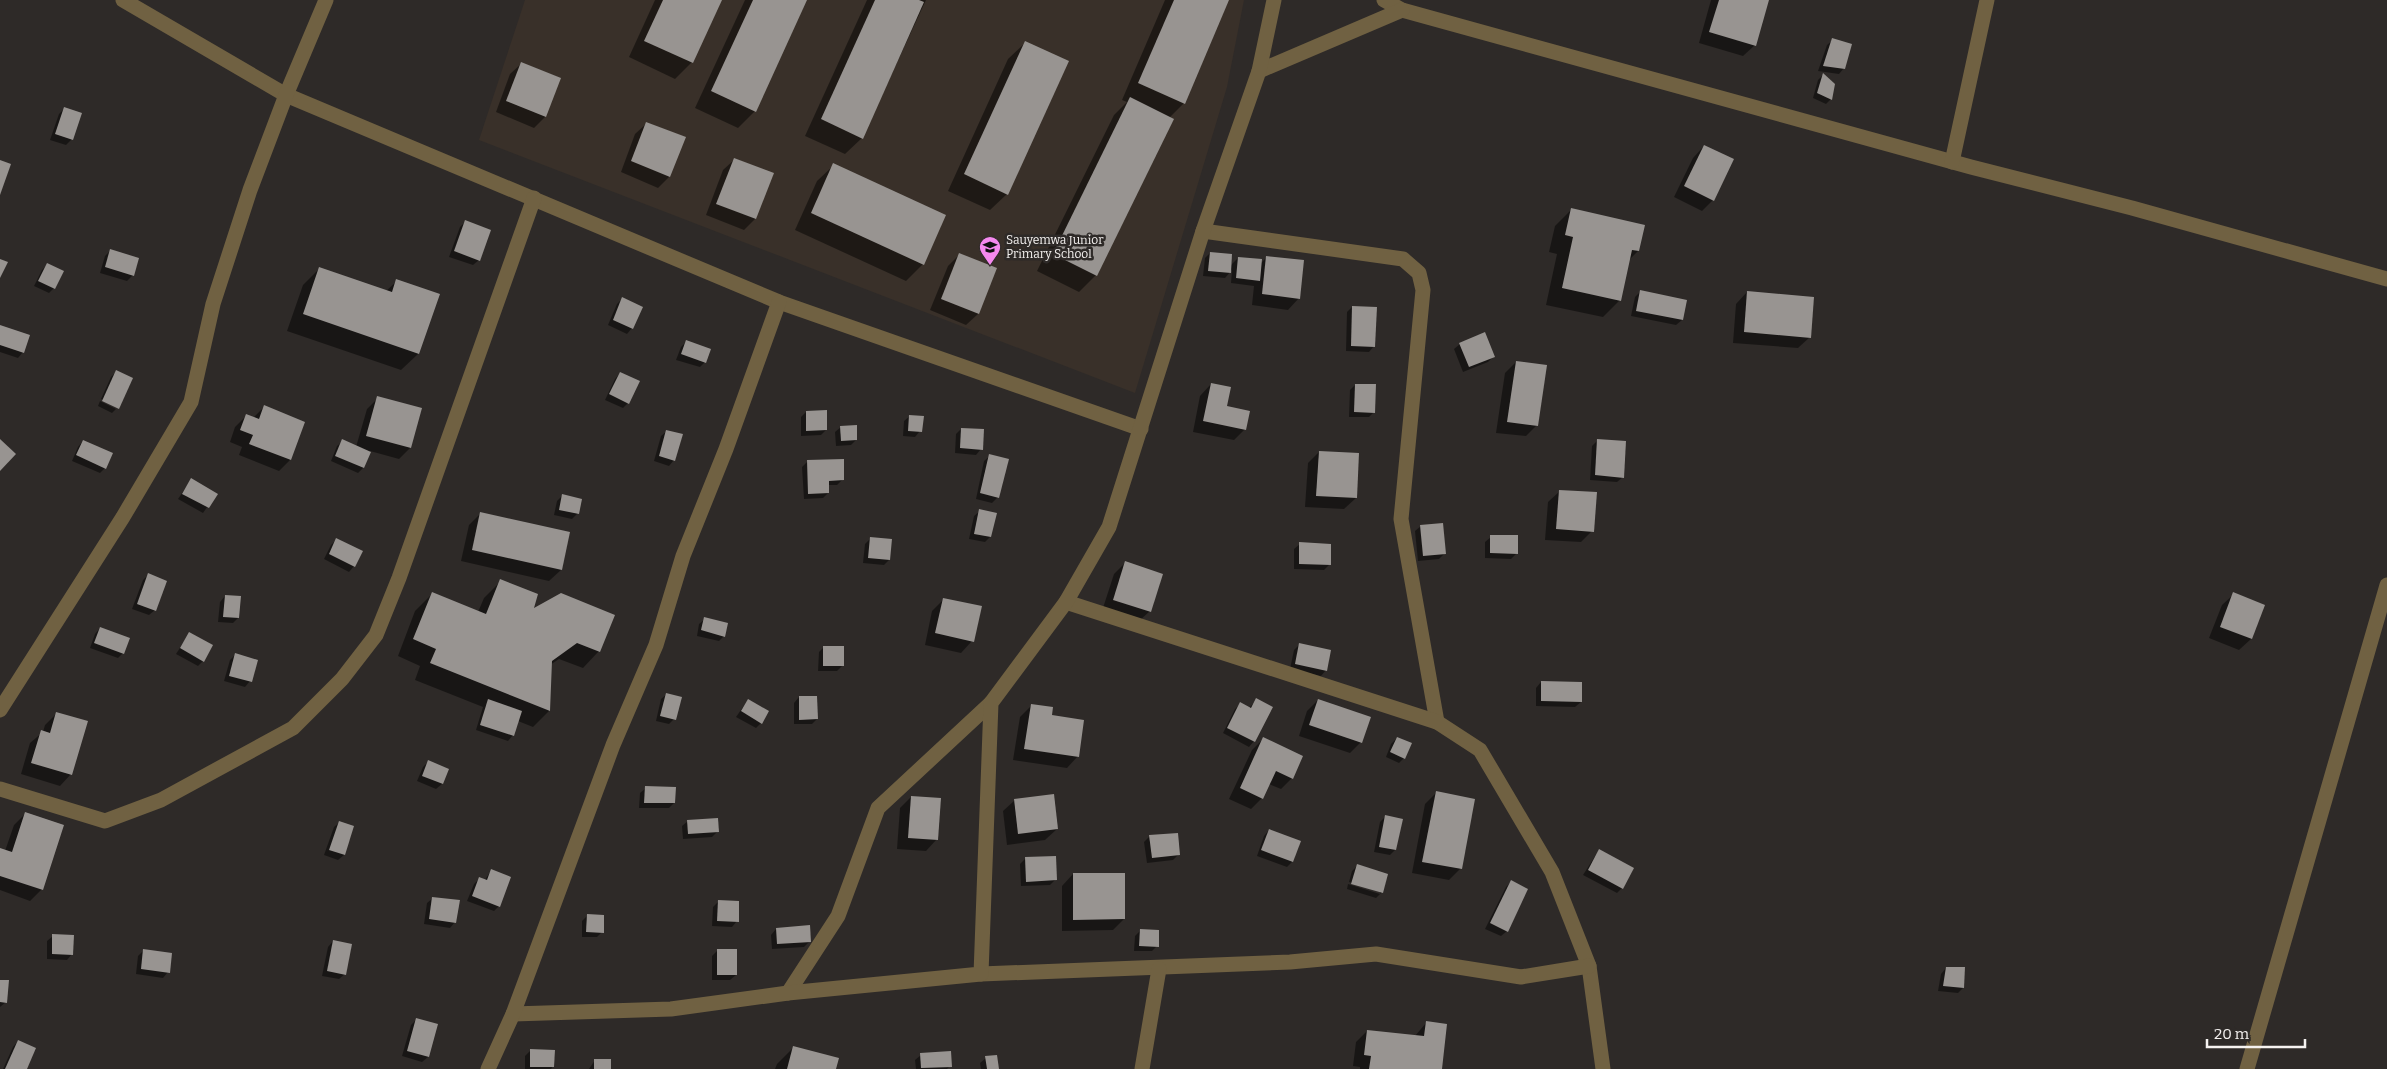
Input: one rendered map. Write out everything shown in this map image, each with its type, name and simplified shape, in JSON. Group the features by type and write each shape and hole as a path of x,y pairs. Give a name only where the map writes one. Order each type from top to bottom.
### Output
{"street":[{"path":"123,0 286,95 779,302 1141,428"},
{"path":"0,710 123,517 191,402 213,304 250,190 286,95 326,0"},
{"path":"788,992 838,916 878,808 991,703 1066,602 1109,527 1202,231 1259,72 1274,0"},
{"path":"1384,0 1402,10 1952,162 2387,278"},
{"path":"1952,162 1987,0"},
{"path":"1259,72 1402,10"},
{"path":"0,789 105,820 161,800 293,728 342,679 376,635 399,578 534,198"},
{"path":"1202,231 1403,259 1419,273 1422,290 1401,519 1437,722"},
{"path":"488,1069 513,1014 613,745 656,645 683,556 726,449 779,302"},
{"path":"2247,1069 2387,585"},
{"path":"1066,602 1437,722 1480,750 1552,872 1589,966 1604,1069"},
{"path":"981,974 991,703"},
{"path":"513,1014 672,1009 788,992 981,974 1158,969 1290,962 1376,954 1521,977 1589,966"},
{"path":"1142,1069 1158,969"}],"shaded area":[{"name":"Sauyemwa Junior Primary School","path":"525,0 1244,0 1227,87 1135,393 479,140"}],"building":[{"path":"663,0 722,0 693,63 644,41"},
{"path":"753,0 807,0 756,112 711,91"},
{"path":"875,0 919,0 924,2 863,139 821,119"},
{"path":"1174,0 1229,0 1185,104 1138,83"},
{"path":"1719,0 1769,0 1756,46 1709,32"},
{"path":"1832,38 1852,44 1845,69 1823,66"},
{"path":"1025,41 1069,61 1008,195 964,174"},
{"path":"521,62 561,78 546,117 506,101"},
{"path":"1823,73 1835,84 1832,100 1817,93"},
{"path":"1130,97 1174,119 1097,276 1053,254"},
{"path":"64,107 82,113 73,140 55,134"},
{"path":"646,122 686,137 670,177 631,161"},
{"path":"1704,145 1734,159 1714,201 1684,186"},
{"path":"734,158 774,173 756,219 716,204"},
{"path":"0,160 11,164 0,195"},
{"path":"833,163 946,215 924,265 811,213"},
{"path":"1571,208 1645,225 1639,251 1632,250 1621,301 1562,288 1573,237 1565,235"},
{"path":"465,220 491,230 480,261 454,251"},
{"path":"110,249 139,258 134,276 105,267"},
{"path":"1210,252 1232,254 1231,273 1208,271"},
{"path":"959,253 997,268 979,314 941,299"},
{"path":"1266,256 1304,260 1300,299 1262,294"},
{"path":"1238,257 1262,259 1260,281 1236,278"},
{"path":"0,259 8,262 0,278"},
{"path":"47,263 64,271 55,289 38,281"},
{"path":"319,267 392,292 396,279 440,294 419,354 303,314"},
{"path":"1640,290 1687,300 1683,320 1636,311"},
{"path":"1747,291 1814,297 1811,338 1744,332"},
{"path":"622,297 643,307 633,329 613,320"},
{"path":"1352,306 1377,307 1375,347 1351,346"},
{"path":"0,325 30,335 24,353 0,345"},
{"path":"1485,332 1495,357 1469,367 1459,343"},
{"path":"686,340 711,349 706,363 681,354"},
{"path":"1516,361 1547,365 1538,426 1507,422"},
{"path":"116,370 133,378 119,409 102,401"},
{"path":"620,372 640,381 629,404 609,394"},
{"path":"1211,383 1231,387 1227,406 1250,411 1246,430 1203,421"},
{"path":"1355,384 1376,384 1375,413 1354,412"},
{"path":"377,396 422,408 411,448 366,436"},
{"path":"264,405 305,422 291,460 249,444 253,435 240,430 246,414 259,419"},
{"path":"827,410 827,430 806,431 806,411"},
{"path":"909,415 924,416 922,432 908,431"},
{"path":"857,425 857,440 841,441 840,426"},
{"path":"961,428 984,429 983,450 960,448"},
{"path":"666,430 683,434 675,461 659,456"},
{"path":"0,439 16,454 0,471"},
{"path":"342,439 371,452 364,468 335,456"},
{"path":"1597,439 1626,441 1624,478 1595,475"},
{"path":"83,440 113,453 106,469 76,455"},
{"path":"1319,451 1359,453 1357,498 1316,496"},
{"path":"989,454 1009,459 999,498 980,493"},
{"path":"844,459 844,480 829,481 829,493 808,494 807,460"},
{"path":"191,478 218,494 209,508 182,494"},
{"path":"1559,490 1597,492 1594,532 1556,529"},
{"path":"562,494 582,499 579,514 559,510"},
{"path":"979,509 997,513 991,537 974,534"},
{"path":"480,512 570,532 562,570 472,550"},
{"path":"1443,523 1446,554 1423,556 1420,525"},
{"path":"1490,535 1518,535 1518,554 1490,553"},
{"path":"870,537 892,539 890,560 868,558"},
{"path":"336,538 363,551 355,567 329,554"},
{"path":"1299,542 1331,544 1331,565 1299,564"},
{"path":"1125,561 1163,574 1151,612 1113,600"},
{"path":"148,573 167,581 156,611 137,604"},
{"path":"500,579 538,594 534,608 561,593 615,615 600,652 577,643 552,661 550,711 430,663 436,649 413,639 432,592 486,614"},
{"path":"2233,592 2265,605 2252,639 2220,627"},
{"path":"225,595 241,596 239,618 223,617"},
{"path":"943,598 982,606 974,642 935,633"},
{"path":"704,617 728,623 725,637 701,630"},
{"path":"100,627 130,638 124,654 94,643"},
{"path":"189,632 213,645 204,662 180,648"},
{"path":"1299,643 1331,650 1327,671 1295,664"},
{"path":"823,646 844,646 844,666 823,666"},
{"path":"235,653 258,660 252,682 229,676"},
{"path":"1541,681 1582,682 1582,702 1541,701"},
{"path":"666,693 682,697 676,720 660,716"},
{"path":"799,696 817,696 818,719 799,720"},
{"path":"1256,698 1273,707 1255,742 1227,728 1240,702 1251,708"},
{"path":"488,699 522,711 514,736 480,725"},
{"path":"748,699 769,711 762,724 741,711"},
{"path":"1318,699 1371,717 1362,743 1309,725"},
{"path":"1031,704 1053,707 1052,715 1084,720 1079,757 1024,749"},
{"path":"56,712 88,721 72,775 31,763 41,730 50,733"},
{"path":"1263,737 1303,756 1293,779 1276,771 1263,799 1240,788"},
{"path":"1397,737 1412,743 1405,759 1390,752"},
{"path":"428,760 449,769 443,784 422,776"},
{"path":"645,786 676,787 675,803 644,803"},
{"path":"1436,791 1475,799 1462,869 1422,862"},
{"path":"1054,794 1058,829 1018,834 1014,799"},
{"path":"911,796 941,798 938,840 908,838"},
{"path":"25,812 64,825 43,890 0,876 0,848 12,852"},
{"path":"1385,815 1403,819 1396,850 1379,847"},
{"path":"718,818 719,832 688,834 687,820"},
{"path":"339,821 354,826 345,855 329,850"},
{"path":"1269,829 1301,841 1293,862 1261,850"},
{"path":"1178,833 1180,855 1152,858 1149,835"},
{"path":"1599,849 1634,868 1623,889 1588,870"},
{"path":"1056,856 1057,880 1026,882 1025,857"},
{"path":"1357,864 1388,874 1383,893 1351,884"},
{"path":"491,869 511,877 500,907 472,896 479,877 487,880"},
{"path":"1073,873 1125,873 1125,919 1073,920"},
{"path":"1511,880 1528,889 1508,932 1490,923"},
{"path":"432,897 460,900 456,923 429,919"},
{"path":"718,900 739,901 739,922 717,921"},
{"path":"587,914 604,915 604,933 586,932"},
{"path":"810,925 811,942 777,944 776,928"},
{"path":"1140,929 1159,930 1159,947 1139,946"},
{"path":"52,934 74,935 73,955 52,954"},
{"path":"333,940 352,944 346,975 327,971"},
{"path":"143,949 172,953 170,973 141,969"},
{"path":"717,949 737,949 737,975 717,975"},
{"path":"1946,967 1965,967 1964,988 1943,986"},
{"path":"0,980 9,980 7,1003 0,1002"},
{"path":"416,1018 438,1024 429,1057 407,1051"},
{"path":"1426,1021 1447,1024 1442,1069 1369,1069 1371,1056 1364,1055 1367,1030 1424,1036"},
{"path":"18,1040 36,1048 27,1069 5,1069"},
{"path":"793,1046 839,1058 836,1069 787,1069"},
{"path":"530,1049 555,1050 554,1067 530,1067"},
{"path":"951,1051 952,1067 921,1068 920,1053"},
{"path":"997,1055 999,1069 987,1069 985,1056"},
{"path":"594,1059 611,1059 611,1069 594,1069"}],"place":[{"name":"Sauyemwa Junior Primary School","path":"990,266"}]}
